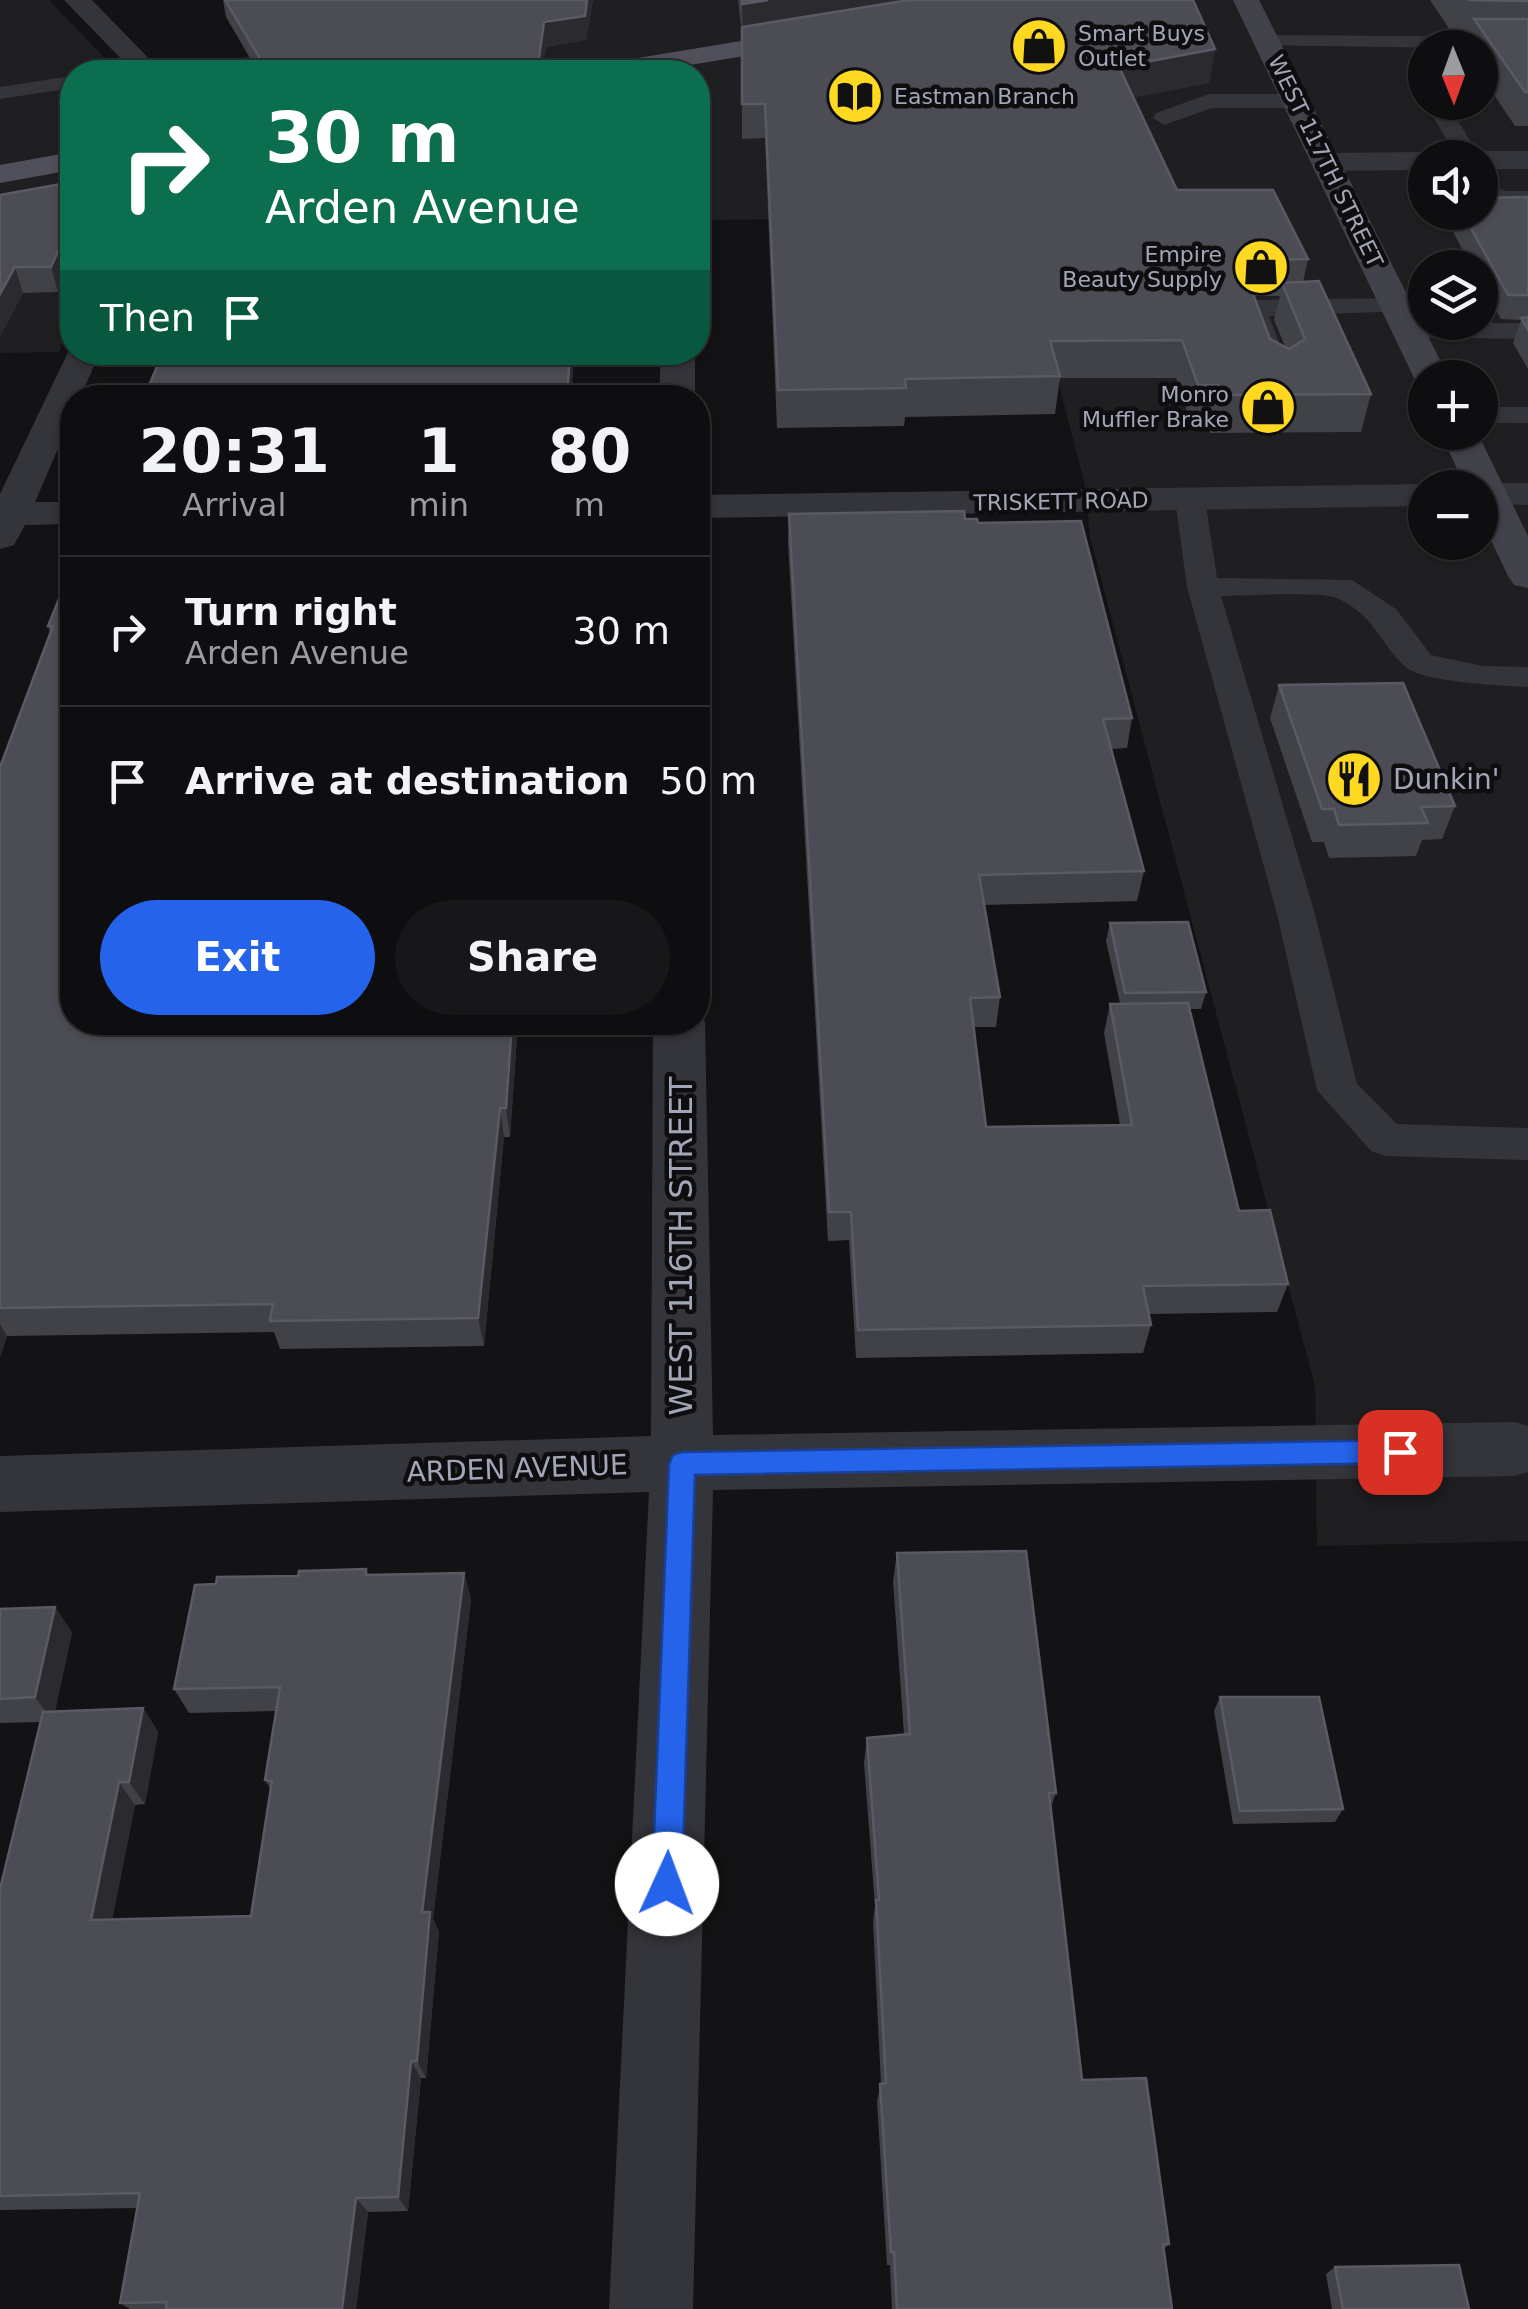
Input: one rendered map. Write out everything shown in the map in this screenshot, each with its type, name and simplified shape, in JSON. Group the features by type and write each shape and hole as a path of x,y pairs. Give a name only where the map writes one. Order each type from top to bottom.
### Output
{"main road":[{"name":"WEST 117TH STREET","path":"1246,0 1423,360"},
{"path":"709,60 836,33"},
{"path":"0,174 60,163"},
{"path":"1498,520 1528,576"}],"street":[{"path":"77,0 132,60"},
{"path":"1498,160 1528,160"},
{"path":"1326,162 1408,161"},
{"path":"5,526 60,402"},
{"path":"1498,494 1528,494"},
{"name":"TRISKETT ROAD","path":"710,507 1408,495"},
{"path":"5,526 60,515"},
{"name":"WEST 116TH STREET","path":"651,2309 682,1464 679,1035"},
{"name":"ARDEN AVENUE","path":"0,1484 682,1464 1515,1450"}],"lane":[{"path":"1394,43 1408,59"},
{"path":"1269,44 1528,43"},
{"path":"0,94 60,84"},
{"path":"1164,118 1208,101 1296,101"},
{"path":"1498,197 1528,198"},
{"path":"1279,374 1253,308 1528,331"},
{"path":"1498,415 1528,416"},
{"path":"1190,499 1204,587 1296,914 1338,1090 1386,1140 1528,1144"},
{"path":"1204,587 1341,586 1384,616 1420,663 1482,676 1528,677"}],"shaded area":[{"path":"0,0 49,0 106,60 60,60 60,350 0,353"},
{"path":"421,0 1528,0 1528,1541 1317,1546 1315,1386 1090,537 1085,485 1035,292 1047,216 710,220 710,60 225,60 411,29"}],"building":[{"path":"225,0 587,0 585,16 544,22 539,60 261,60"},
{"path":"909,0 1193,0 1215,49 1119,67 1177,190 1273,190 1308,259 1260,260 1244,270 1270,339 1289,349 1305,339 1282,283 1319,281 1371,394 1218,395 1218,385 1198,385 1182,340 1050,341 1060,376 905,379 906,388 778,390 765,104 742,104 742,27"},
{"path":"1474,19 1528,19 1528,92 1498,53 1498,30 1482,30"},
{"path":"60,184 60,247 51,267 15,267 0,294 0,195"},
{"path":"1528,197 1528,295 1508,295 1498,277 1498,250 1483,250 1472,230 1498,230 1498,198"},
{"path":"158,365 569,365 568,385 149,385"},
{"path":"964,511 965,519 977,519 978,523 1081,521 1132,718 1103,719 1144,871 979,875 1000,997 970,998 986,1127 1132,1125 1110,1004 1188,1003 1239,1211 1270,1210 1288,1284 1143,1286 1151,1325 858,1330 851,1212 829,1212 789,514"},
{"path":"60,596 60,1035 511,1035 506,1108 500,1108 478,1318 270,1321 273,1304 0,1308 0,767 53,626 48,626"},
{"name":"Dunkin'","path":"1403,683 1455,806 1421,807 1428,823 1339,825 1334,809 1322,809 1279,685"},
{"path":"1188,922 1206,992 1125,993 1110,923"},
{"path":"1026,1551 1056,1793 1049,1793 1082,2080 1146,2078 1169,2244 1163,2244 1172,2309 897,2309 880,2084 886,2083 879,1900 867,1738 910,1734 897,1553"},
{"path":"366,1569 366,1575 464,1573 422,1912 430,1912 417,2061 411,2061 398,2197 356,2198 342,2309 166,2309 167,2302 120,2303 140,2193 0,2196 0,1889 43,1712 143,1708 129,1782 119,1782 91,1920 251,1916 272,1781 265,1780 280,1687 174,1689 195,1585 216,1584 217,1577 298,1576 299,1571"},
{"path":"55,1607 35,1697 0,1699 0,1609"},
{"path":"1220,1697 1319,1697 1343,1809 1240,1811"},
{"path":"1459,2265 1469,2309 1343,2309 1335,2267"}],"place":[{"name":"Smart Buys Outlet","path":"1039,46"},
{"name":"Eastman Branch","path":"855,96"},
{"name":"Empire Beauty Supply","path":"1261,267"},
{"name":"Monro Muffler Brake","path":"1268,407"},
{"name":"Dunkin'","path":"1354,779"}],"route":[{"path":"667,1884 682,1464 1400,1452"}]}
